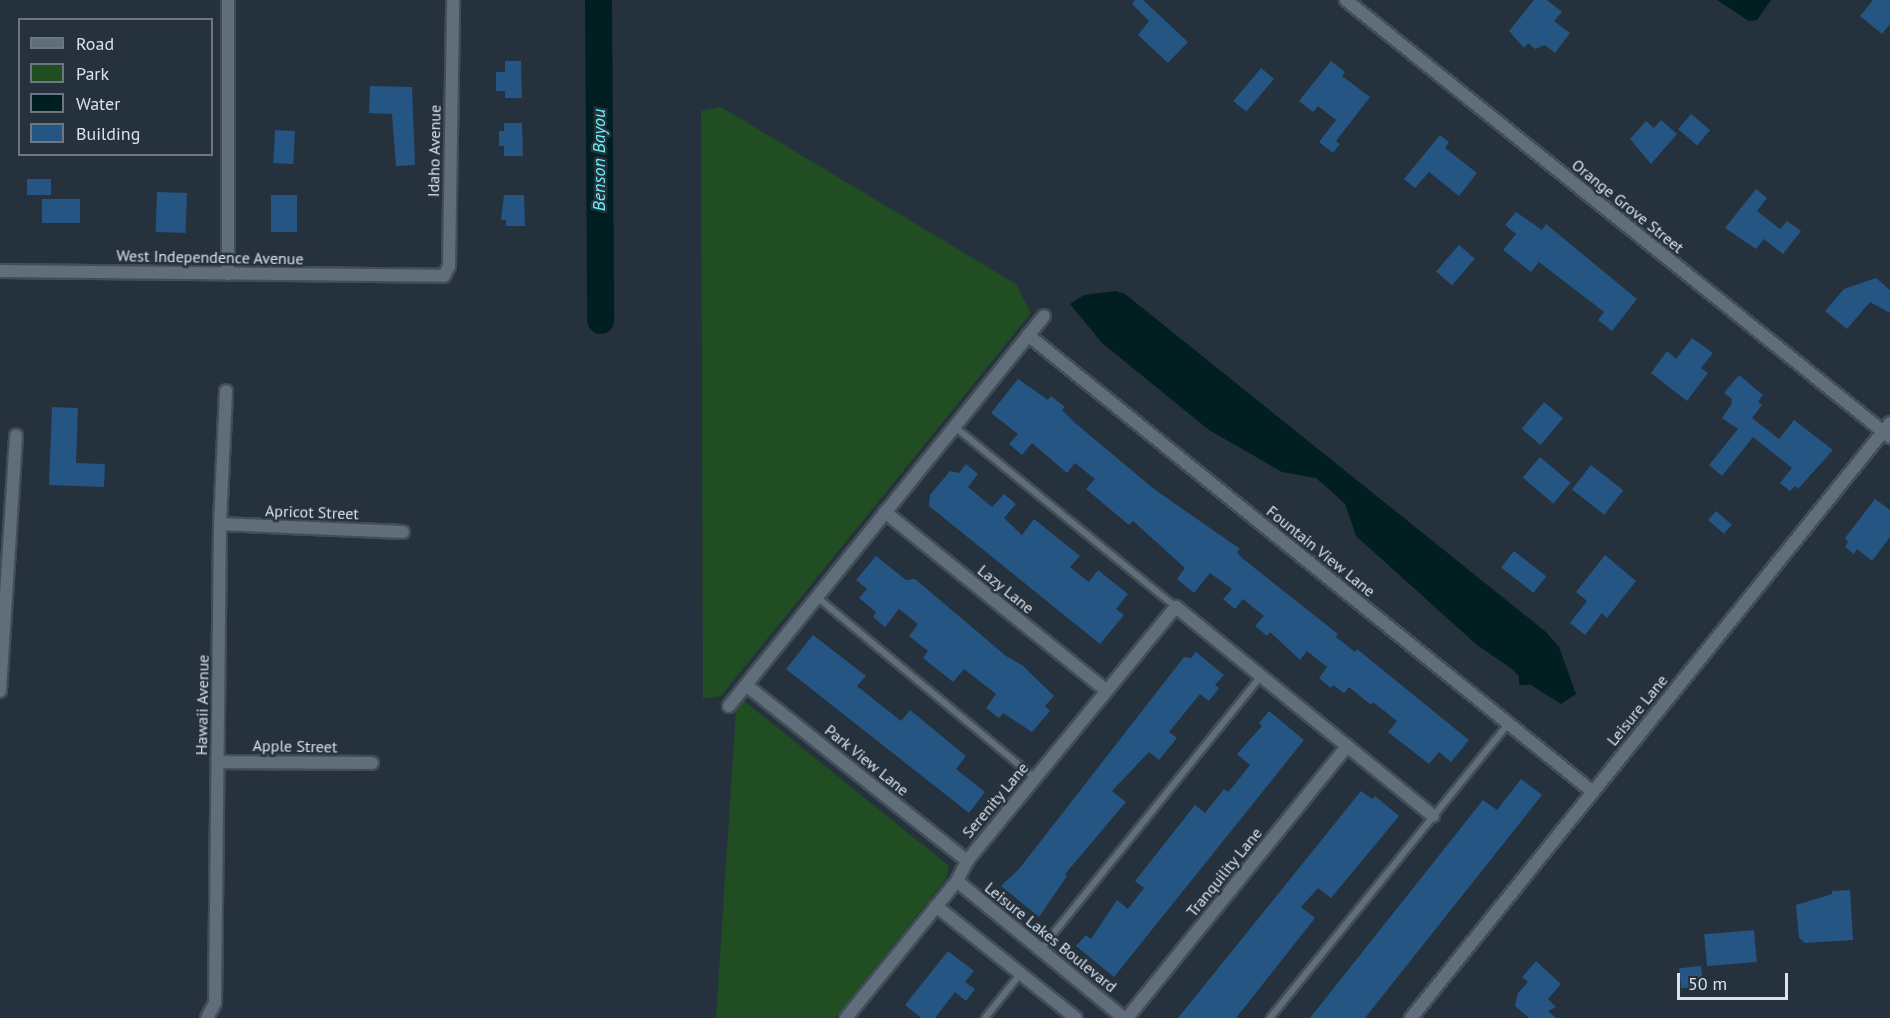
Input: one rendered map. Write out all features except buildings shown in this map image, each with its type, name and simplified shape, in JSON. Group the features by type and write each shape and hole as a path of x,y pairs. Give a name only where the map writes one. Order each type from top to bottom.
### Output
{"street":[{"path":"228,0 228,274"},
{"name":"Idaho Avenue","path":"420,276 444,276 449,266 453,0"},
{"name":"Orange Grove Street","path":"1346,0 1888,431"},
{"name":"West Independence Avenue","path":"0,272 420,276"},
{"path":"729,706 1044,316"},
{"name":"Fountain View Lane","path":"1028,335 1593,792"},
{"name":"Hawaii Avenue","path":"207,1018 215,1003 220,524 226,391"},
{"name":"Leisure Lane","path":"1411,1018 1888,431"},
{"path":"0,691 3,598 16,435"},
{"name":"Lazy Lane","path":"885,512 1107,691"},
{"name":"Apricot Street","path":"220,524 403,532"},
{"path":"1176,607 1433,816"},
{"name":"Serenity Lane","path":"846,1018 957,881 967,861 1176,607"},
{"name":"Park View Lane","path":"746,685 967,861"},
{"name":"Tranquility Lane","path":"1126,1018 1347,746"},
{"name":"Apple Street","path":"218,762 372,764"},
{"name":"Leisure Lakes Boulevard","path":"957,881 1126,1018"},
{"path":"936,906 1076,1018"}],"lane":[{"path":"954,427 1176,607"},
{"path":"817,597 1035,778"},
{"path":"1040,950 1261,676"},
{"path":"1270,1018 1508,724"},
{"path":"985,1018 1021,973"}],"green space":[{"path":"721,107 1016,284 1031,313 721,696 703,699 701,111"},
{"path":"743,700 949,866 946,879 835,1018 716,1018 736,709"}],"water":[{"path":"1717,0 1771,0 1757,20 1749,21"},
{"path":"1116,291 1125,294 1546,632 1559,647 1576,694 1561,704 1531,685 1519,685 1519,676 1512,669 1477,645 1356,536 1345,504 1316,478 1282,472 1209,430 1102,343 1070,304 1084,295"}],"waterway":[{"name":"Benson Bayou","path":"598,0 600,320"}]}
